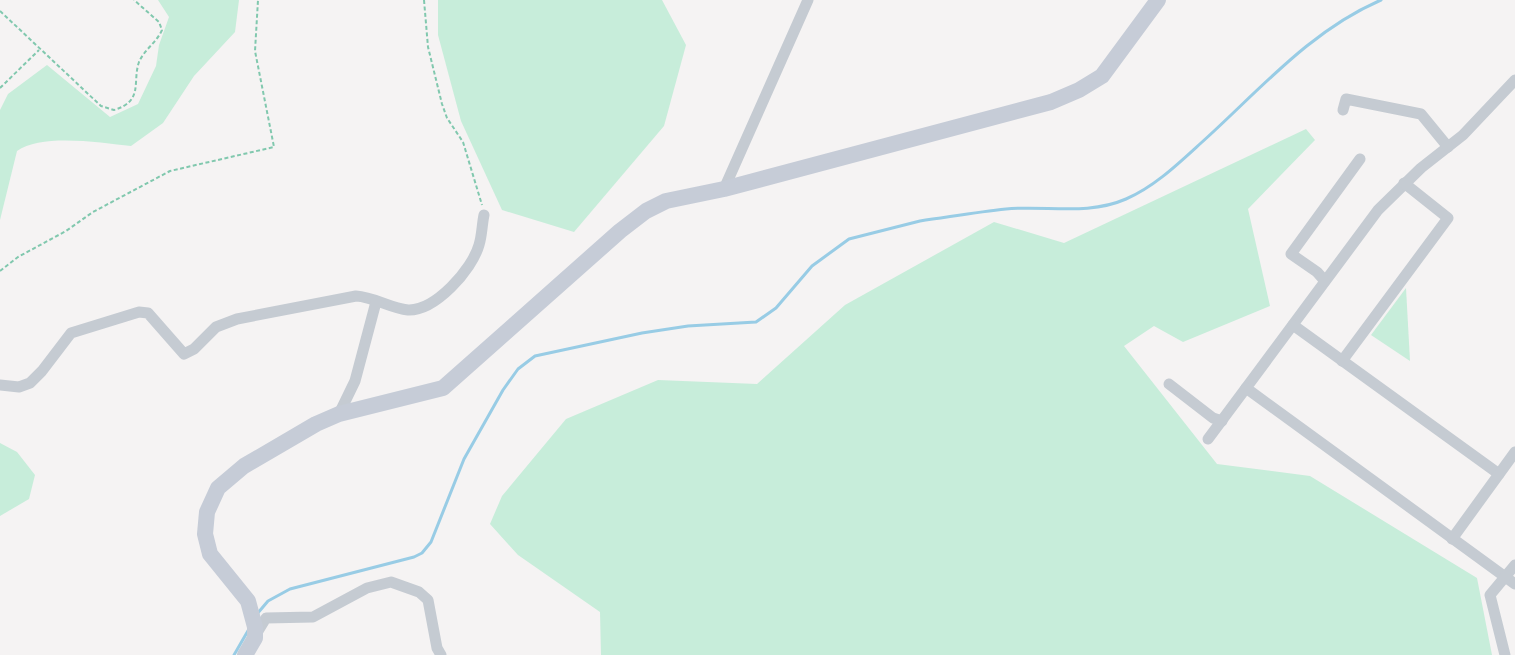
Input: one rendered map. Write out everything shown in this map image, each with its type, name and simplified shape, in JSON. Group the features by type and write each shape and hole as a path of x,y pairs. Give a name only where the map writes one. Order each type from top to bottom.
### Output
{"street":[{"path":"724,189 808,0"},
{"path":"255,634 248,601 217,564 207,544 205,522 211,500 228,478 244,466 316,424 339,414 443,388 620,231 646,211 666,202 724,189 1051,102 1079,90 1102,76 1158,0"},
{"path":"1208,439 1378,210 1404,183 1463,135 1515,80"},
{"path":"1343,110 1346,99 1421,114 1448,147"},
{"path":"1325,281 1318,272 1291,254 1360,159"},
{"path":"1342,360 1448,218 1404,183"},
{"path":"0,385 20,387 30,383 42,371 71,332 139,312 148,313 184,354 194,348 216,327 237,319 356,296 415,310 435,302 470,264 479,245 484,214"},
{"path":"339,414 355,381 376,302"},
{"path":"1293,325 1499,474"},
{"path":"1169,384 1213,418 1222,421"},
{"path":"1246,388 1510,580"},
{"path":"1452,539 1515,452"},
{"path":"1505,655 1490,595 1510,580 1515,565"},
{"path":"245,655 255,634 266,618 314,617 367,588 391,582 419,592 428,600 437,648 441,655"}],"path":[{"path":"0,11 39,50 106,109 114,110 125,106 132,98 138,84 139,62 162,30 159,22 134,0"},
{"path":"0,271 18,257 66,231 93,212 170,170 274,147 255,51 258,0"},
{"path":"424,0 428,47 442,104 447,118 463,142 484,214"},
{"path":"0,88 39,50"}],"green space":[{"path":"158,0 239,0 235,32 194,76 163,123 131,146 56,141 28,145 17,151 0,220 0,110 8,94 47,65 110,117 138,104 156,66 159,45 169,17"},
{"path":"438,0 662,0 686,45 664,126 574,232 502,210 461,121 438,35"},
{"path":"1306,129 1315,140 1248,209 1270,306 1183,342 1154,326 1124,346 1217,464 1310,476 1477,578 1492,655 601,655 600,612 518,555 490,524 502,496 566,419 658,380 757,384 845,305 994,222 1064,243"},
{"path":"1406,288 1410,361 1371,335"},
{"path":"0,443 17,452 35,475 29,499 0,516"}],"waterway":[{"path":"257,614 268,601 290,589 414,557 422,553 431,542 464,459 503,390 518,369 535,356 642,333 688,326 756,322 776,308 812,266 849,239 920,221 974,213 1021,208 1081,209 1111,204 1126,199 1156,182 1175,167 1307,45 1355,13 1381,0"},
{"path":"234,655 249,629"}]}
